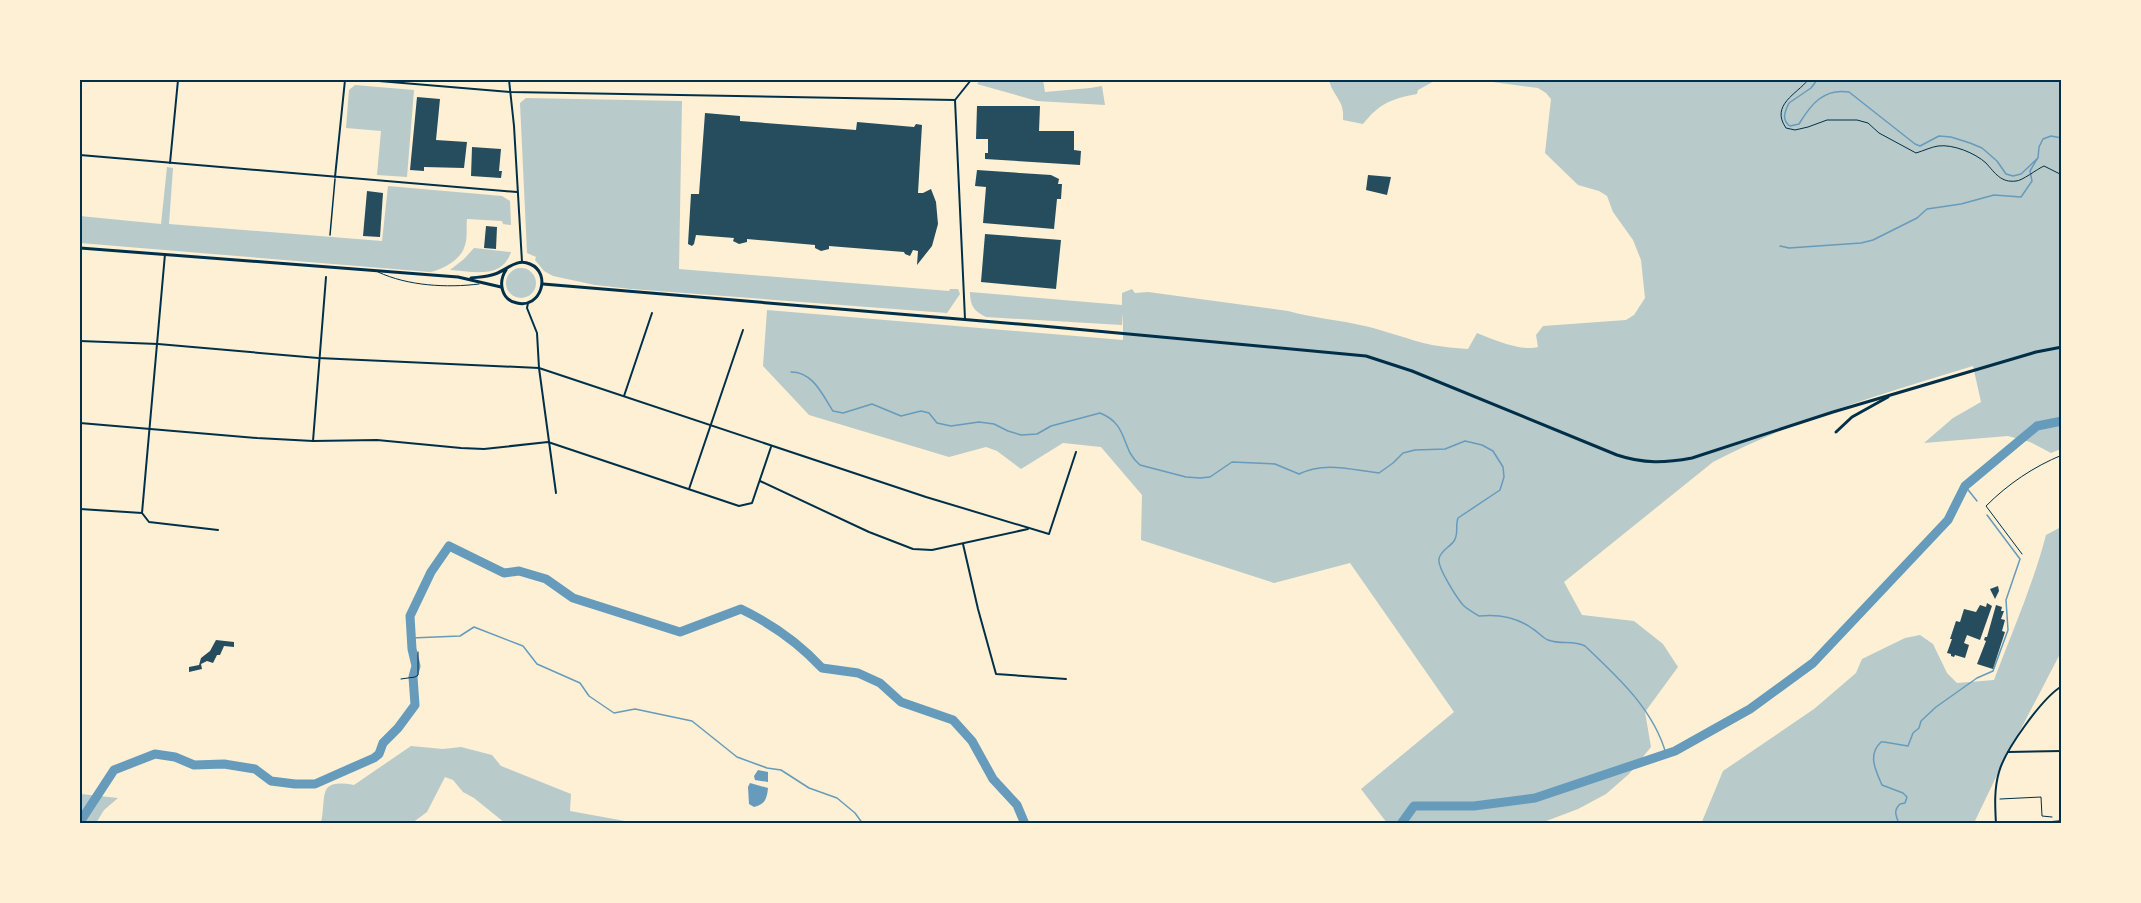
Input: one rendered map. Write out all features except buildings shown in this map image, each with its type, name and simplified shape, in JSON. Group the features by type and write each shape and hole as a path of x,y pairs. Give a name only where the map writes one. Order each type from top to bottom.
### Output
{"street":[{"path":"170,163 178,80"},
{"path":"330,235 345,80"},
{"path":"367,80 511,92 955,100"},
{"path":"509,80 522,262"},
{"path":"965,321 955,100 972,80"},
{"path":"80,154 517,192"},
{"path":"80,248 468,278 501,287"},
{"path":"165,254 142,513 149,522 218,530"},
{"path":"468,278 495,274 522,262 535,267 539,272 543,284 538,296 522,304 506,297 501,287 506,270"},
{"path":"313,441 326,277"},
{"path":"543,284 1366,356 1412,371 1617,455 1652,463 1692,458 1833,412 2036,352 2061,347"},
{"path":"528,303 527,308 537,333 539,368 556,494"},
{"path":"624,396 652,314"},
{"path":"689,489 743,330"},
{"path":"80,341 158,344 318,358 539,368 981,515 1049,534 1076,452"},
{"path":"1836,432 1852,417 1892,395"},
{"path":"80,423 313,441 377,440 484,449 548,442 739,506 752,502 771,446"},
{"path":"760,482 869,532 913,549 932,550 1029,529"},
{"path":"80,509 142,513"},
{"path":"963,543 996,674 1066,679"},
{"path":"1996,824 1995,799 1999,771 2008,752 2036,710 2052,692 2061,686"},
{"path":"2008,752 2061,751"},
{"path":"2052,823 2061,822"}],"lane":[{"path":"376,271 398,281 458,286 488,283"}],"path":[{"path":"1808,80 1786,101 1781,121 1786,128 1795,130 1808,128 1827,120 1857,120 1868,123 1879,133 1916,153 1937,146 1945,146 1974,154 2005,181 2020,182 2027,174 2044,166 2061,175"},
{"path":"2022,554 1986,506 2016,480 2061,455"},
{"path":"401,680 418,675 418,652"},
{"path":"1995,799 2041,797 2042,816 2052,816 2052,823"}],"shaded area":[{"path":"980,80 1043,80 1045,92 1102,86 1105,105 1037,101 977,84"},
{"path":"1329,80 1436,80 1418,90 1417,94 1387,103 1375,111 1363,124 1343,120 1341,103"},
{"path":"1478,80 2061,80 2061,449 2051,453 2030,442 2008,436 1924,443 1953,418 1981,402 1973,366 1808,420 1713,462 1564,582 1582,615 1634,621 1663,644 1678,667 1645,712 1651,747 1629,774 1606,794 1578,809 1541,823 1387,823 1361,789 1454,712 1350,563 1274,583 1141,540 1142,495 1101,447 1063,443 1021,469 997,451 986,447 949,457 809,415 763,366 767,310 1123,340 1123,313 1122,325 986,317 974,308 970,292 1122,305 1122,293 1132,289 1135,293 1148,292 1288,311 1365,326 1432,345 1468,349 1477,333 1507,344 1531,348 1538,347 1536,335 1543,326 1626,320 1634,315 1645,298 1641,260 1633,240 1613,212 1607,196 1599,191 1578,185 1545,153 1551,99 1538,88"},
{"path":"355,85 414,90 407,177 377,175 381,131 346,128 349,90"},
{"path":"526,98 682,101 679,269 949,291 958,289 960,294 947,313 631,289 595,285 553,276 544,271 535,260 536,257 527,253 520,103"},
{"path":"167,167 173,168 169,224 382,241 388,186 502,196 510,201 511,225 503,224 502,221 467,219 466,241 459,257 450,264 430,272 80,243 80,216 161,224"},
{"path":"474,248 511,252 507,261 494,270 477,272 450,270"},
{"path":"521,268 532,272 536,283 532,294 521,298 510,294 506,283 510,272"},
{"path":"2061,527 2061,652 1974,823 1701,824 1723,771 1814,709 1856,673 1862,659 1905,638 1920,635 1933,644 1947,673 1957,683 1994,680 2029,590 2046,535"},
{"path":"411,746 443,749 461,747 492,755 501,766 571,794 570,811 636,823 505,823 463,792 453,780 445,777 427,812 412,823 321,823 324,797 328,787 334,784 354,785"},
{"path":"80,794 118,798 104,810 96,823 80,823"}],"water":[{"path":"758,770 768,772 768,782 755,780 754,776"},
{"path":"750,783 768,788 765,801 761,805 754,807 749,804 748,787"}],"waterway":[{"path":"1817,80 1811,88 1789,103 1785,112 1785,121 1790,126 1799,124 1808,110 1825,95 1832,92 1849,92 1915,144 1920,146 1939,136 1970,143 1982,148 1997,161 2006,174 2013,176 2021,174 2038,158 2039,147 2043,139 2051,136 2062,138"},
{"path":"1780,246 1789,248 1861,243 1873,240 1917,218 1927,209 1961,204 1994,195 2021,197 2032,181 2030,171 2037,159"},
{"path":"791,372 799,373 811,380 833,411 843,413 872,404 901,416 921,411 929,413 937,423 951,426 979,422 994,424 1021,435 1037,434 1051,426 1100,413 1116,424 1134,459 1140,465 1186,477 1210,477 1232,462 1275,464 1299,474 1329,467 1379,473 1403,453 1415,450 1445,449 1465,441 1482,445 1493,451 1503,467 1504,477 1500,490 1458,518 1455,538 1441,554 1439,559 1441,569 1456,596 1463,605 1479,616 1514,619 1548,640 1585,646 1622,682 1644,709 1653,723 1666,754"},
{"path":"1401,824 1414,806 1474,806 1535,798 1675,751 1750,709 1813,663 1948,520 1965,486 2037,426 2062,421"},
{"path":"1965,486 1977,501"},
{"path":"1899,824 1896,809 1900,804 1905,803 1907,797 1903,793 1882,785 1874,763 1874,752 1881,742 1908,746 1921,721 1936,707 1977,678 1993,671 2008,630 2006,600 2020,559 1987,515"},
{"path":"80,822 114,770 155,754 175,757 194,765 224,764 255,769 271,781 295,784 315,784 374,758 379,754 383,743 398,728 415,705 413,677 416,666 412,649 410,616 431,572 449,546 504,573 519,571 546,579 573,598 680,632 741,609 784,634 822,668 858,673 880,683 901,702 953,720 972,741 993,779 1017,805 1025,824"},
{"path":"411,638 460,636 474,627 523,646 537,664 580,683 589,696 614,713 635,709 692,721 737,757 767,768 781,770 809,788 837,798 855,813 863,824"}]}
